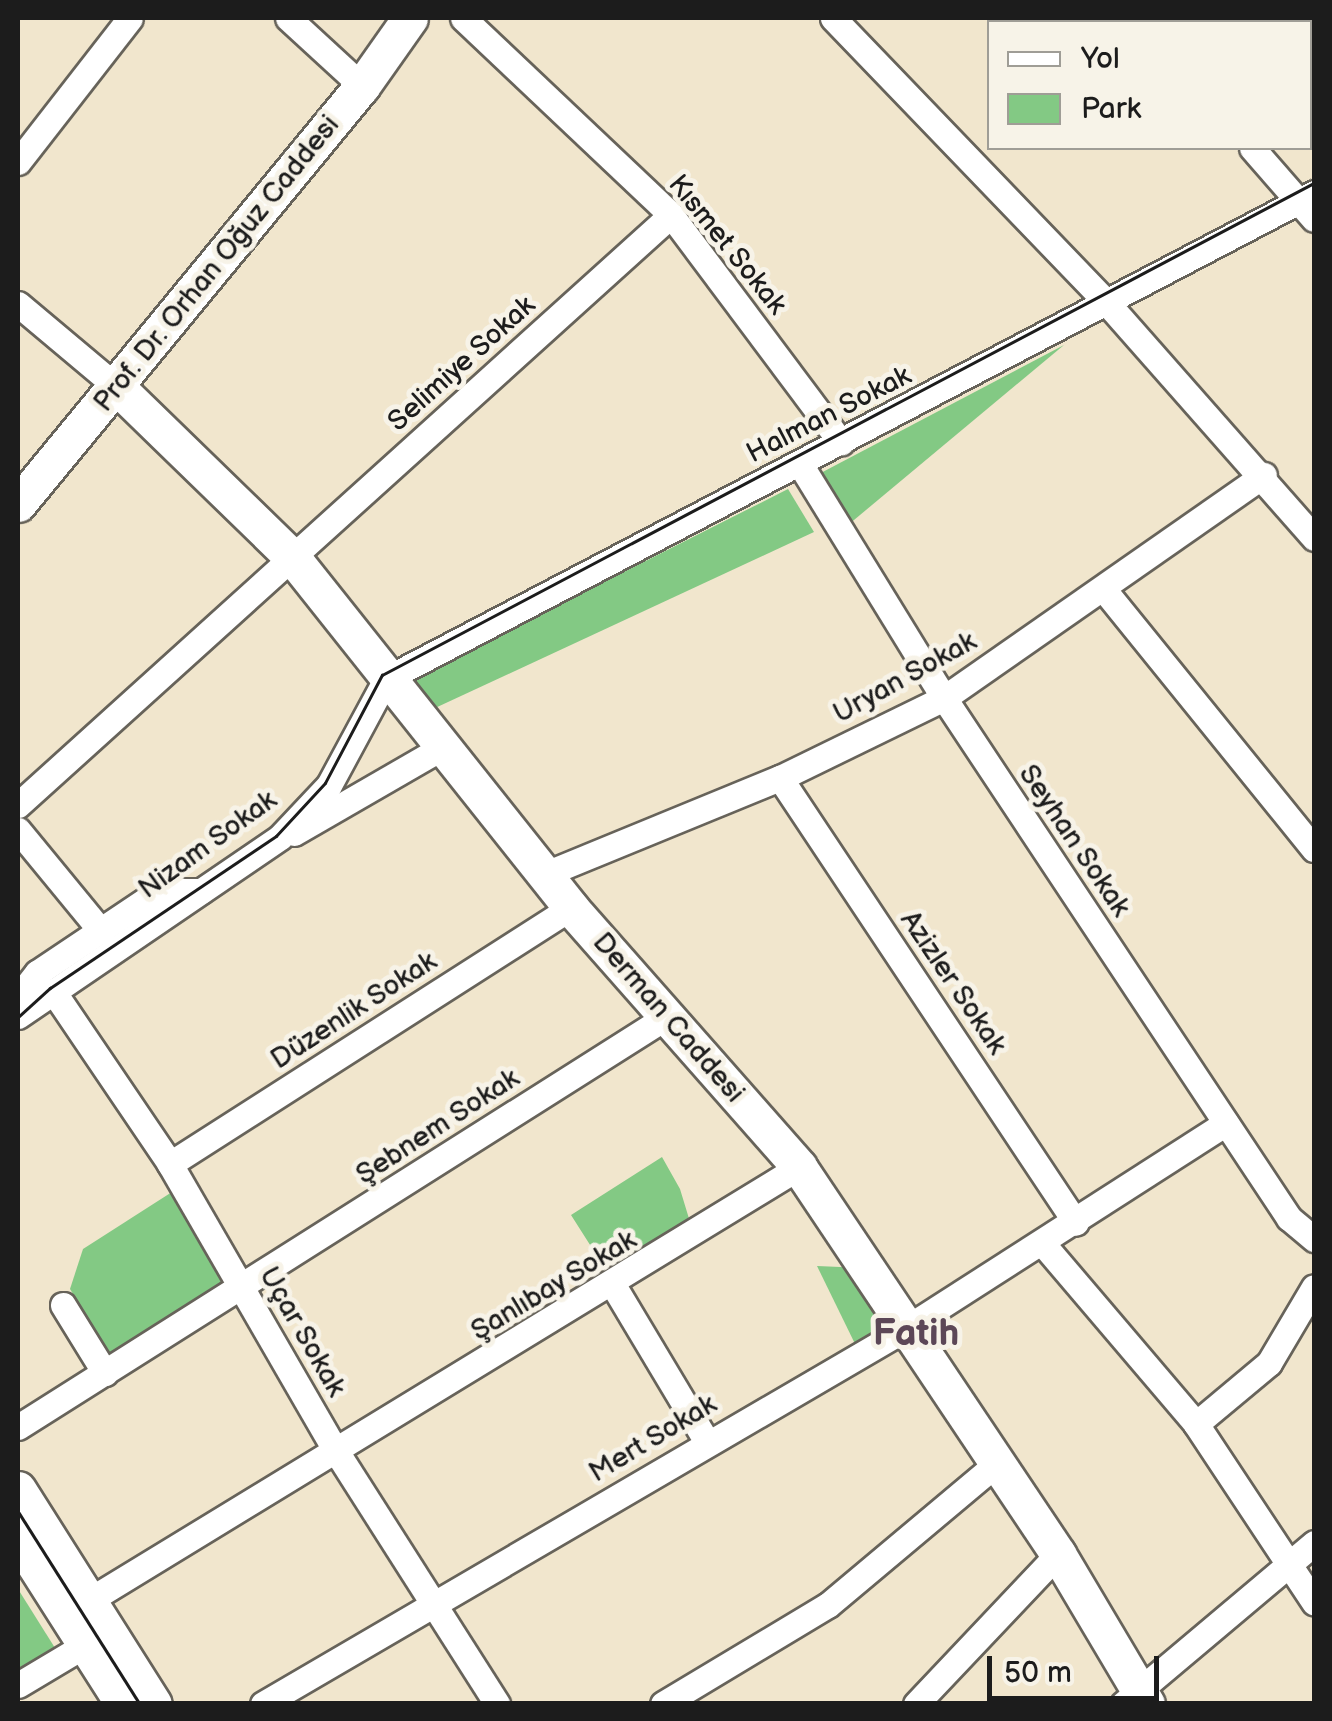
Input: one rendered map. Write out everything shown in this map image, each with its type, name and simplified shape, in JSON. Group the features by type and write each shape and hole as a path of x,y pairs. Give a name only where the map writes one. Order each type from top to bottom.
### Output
{"main road":[{"name":"Prof. Dr. Orhan Oğuz Caddesi","path":"18,504 118,388 362,86 410,18"},
{"name":"Derman Caddesi","path":"118,388 293,558 571,908 799,1167 1058,1554 1137,1699"},
{"path":"18,1489 154,1704"},
{"path":"18,1538 124,1704"}],"street":[{"path":"18,162 130,18"},
{"path":"288,18 362,86"},
{"name":"Kısmet Sokak","path":"462,18 671,215 841,442"},
{"path":"833,18 1108,304 1264,475 1314,538"},
{"path":"1254,150 1310,204"},
{"name":"Halman Sokak","path":"386,679 1108,304 1310,204"},
{"name":"Selimiye Sokak","path":"18,805 671,215"},
{"path":"18,304 118,388"},
{"name":"Seyhan Sokak","path":"800,464 944,698 1289,1218 1314,1239"},
{"name":"Uryan Sokak","path":"543,874 780,778 944,698 1105,590 1264,475"},
{"path":"1105,590 1314,848"},
{"name":"Nizam Sokak","path":"18,1016 280,837 328,785 386,679"},
{"path":"280,837 441,748"},
{"name":"Azizler Sokak","path":"780,778 1076,1222"},
{"path":"18,830 101,931"},
{"path":"18,997 37,973 159,892 200,891"},
{"name":"Düzenlik Sokak","path":"170,1164 571,908"},
{"name":"Uçar Sokak","path":"53,992 170,1164 336,1451 496,1704"},
{"name":"Şebnem Sokak","path":"18,1427 666,1017"},
{"name":"Mert Sokak","path":"263,1704 905,1329 1226,1123"},
{"name":"Şanlıbay Sokak","path":"88,1600 613,1285 799,1167"},
{"path":"1043,1244 1196,1424 1314,1602"},
{"path":"613,1285 707,1442"},
{"path":"1196,1424 1270,1363 1314,1286"},
{"path":"63,1305 105,1373"},
{"path":"664,1704 828,1605 996,1464"},
{"path":"1137,1699 1314,1543"},
{"path":"916,1704 1058,1554"},
{"path":"18,1685 85,1645"}],"green space":[{"path":"1064,345 848,525 817,475"},
{"path":"788,489 814,532 420,715 409,683 414,678"},
{"path":"662,1157 680,1189 694,1235 643,1267 627,1242 599,1259 571,1215"},
{"path":"172,1192 234,1295 117,1366 70,1289 83,1249"},
{"path":"817,1266 864,1268 905,1329 859,1352"},
{"path":"18,1589 55,1648 18,1671"}],"tram line":[{"path":"18,1017 50,988 276,836 325,783 382,675 1314,183"},
{"path":"18,1511 140,1704"}],"district":[{"name":"Fatih","path":"916,1334"}]}
